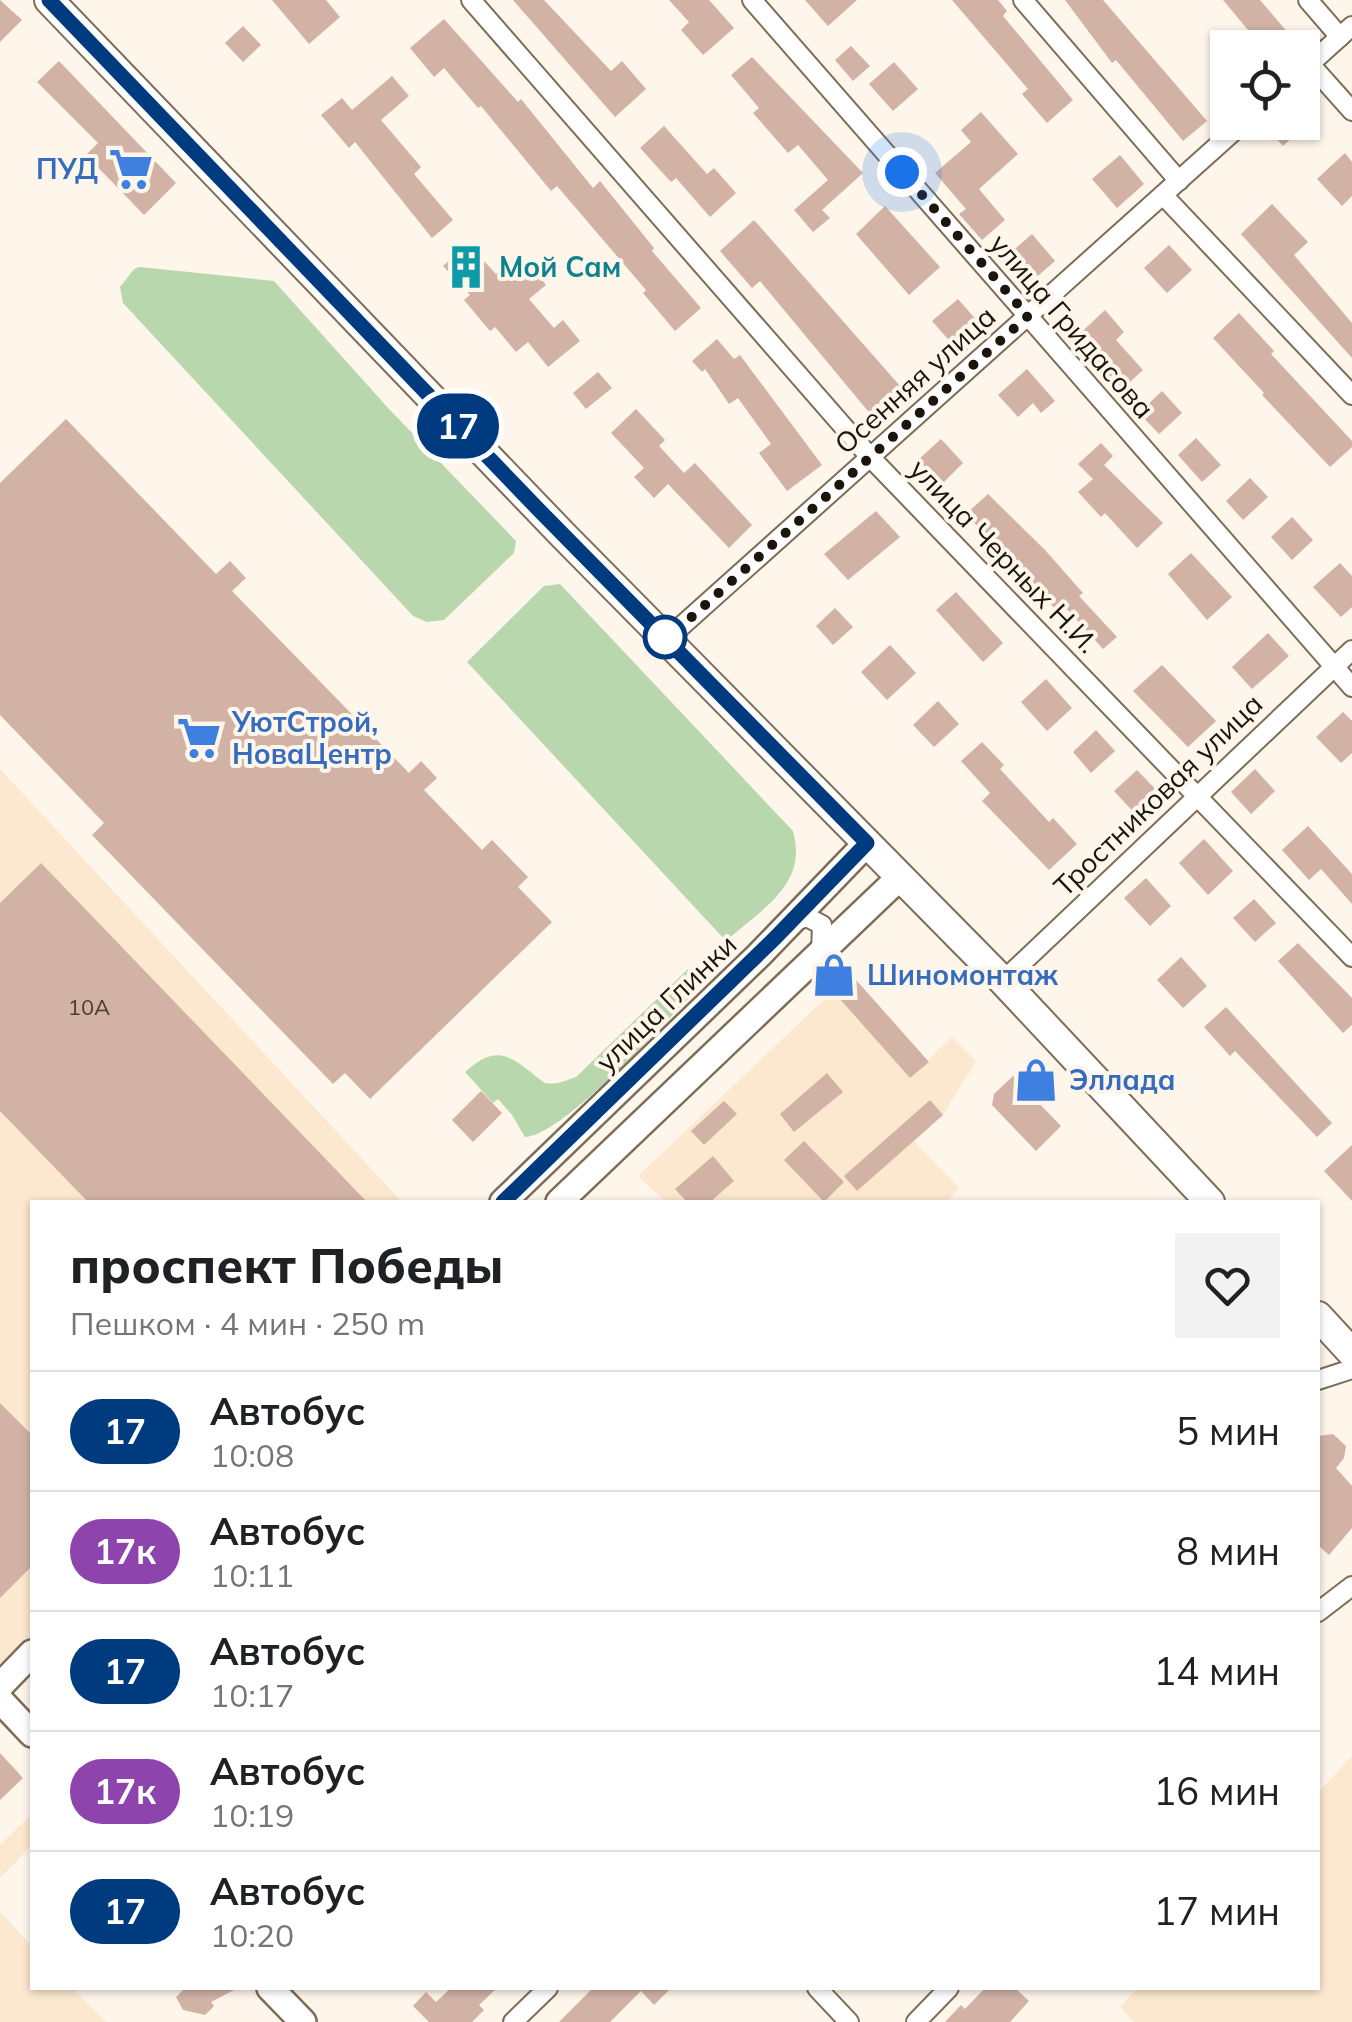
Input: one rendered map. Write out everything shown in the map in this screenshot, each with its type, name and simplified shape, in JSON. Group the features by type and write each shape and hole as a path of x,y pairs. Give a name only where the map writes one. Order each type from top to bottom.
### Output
{"main road":[{"path":"49,0 550,522 1003,981 1208,1200"},
{"name":"улица Глинки","path":"506,1200 792,922 867,843"},
{"path":"561,1200 900,876"},
{"path":"1320,1318 1352,1352"},
{"path":"0,1686 30,1656"},
{"path":"0,1700 29,1724"},
{"path":"272,1990 303,2022"}],"street":[{"name":"улица Черных Н.И.","path":"472,0 870,457 1352,957"},
{"name":"улица Гридасова","path":"752,0 1352,686"},
{"path":"1023,0 1179,181"},
{"path":"1308,0 1346,32 1320,55"},
{"path":"1320,80 1352,110"},
{"name":"Осенняя улица","path":"667,639 1224,140"},
{"path":"1163,195 1352,396"},
{"name":"Тростниковая улица","path":"1003,981 1352,650"},
{"path":"792,922 807,918 822,924 821,952"},
{"path":"1320,1379 1352,1369"},
{"path":"1320,1610 1352,1586"},
{"path":"513,2022 546,1990"},
{"path":"819,1990 849,2022"},
{"path":"916,2022 947,1990"}],"shaded area":[{"path":"0,769 400,1200 30,1200 30,1644 4,1669 0,1665"},
{"path":"833,991 910,1078 952,1037 976,1061 943,1115 914,1141 959,1188 949,1200 664,1200 638,1176"},
{"path":"1352,1756 1352,2022 1134,2022 1120,2007 1136,1990 1320,1990 1320,1791"},
{"path":"30,1816 30,1847 0,1878 0,1845"},
{"path":"0,1912 30,1944 30,1990 75,1990 106,2022 0,2022"}],"green space":[{"path":"140,267 274,281 389,409 516,541 514,553 444,620 427,622 413,616 123,303 120,287"},
{"path":"560,584 793,831 796,850 788,881 767,906 726,941 467,662 544,586"},
{"path":"688,969 694,993 587,1099 542,1132 525,1137 498,1099 493,1103 465,1072 483,1059 498,1055 514,1060 545,1083 576,1077"}],"building":[{"path":"0,0 22,20 0,42"},
{"path":"272,0 326,0 340,17 309,44"},
{"path":"513,0 544,0 611,71 622,61 646,89 615,117"},
{"path":"669,0 709,0 734,28 703,55 681,30 689,22"},
{"path":"805,0 857,0 828,26"},
{"path":"952,0 998,0 1007,11 1003,16 1073,100 1047,123 1022,94 1028,89"},
{"path":"1065,0 1103,0 1207,121 1183,141 1116,60 1112,63"},
{"path":"1223,0 1260,0 1286,30 1248,30"},
{"path":"444,19 518,102 521,99 593,188 600,181 701,308 675,331 643,293 646,290 557,186 551,191 444,68 434,77 410,48"},
{"path":"243,26 261,45 243,62 225,43"},
{"path":"851,46 870,66 853,81 835,60"},
{"path":"752,57 863,173 822,210 830,218 813,232 794,210 828,180 798,145 788,153 753,113 759,108 731,75"},
{"path":"59,61 176,183 144,215 86,155 98,143 37,82"},
{"path":"894,62 918,89 893,111 869,84"},
{"path":"392,76 409,96 381,120 421,167 414,174 453,220 432,238 355,142 349,148 321,115 342,98 352,110"},
{"path":"981,112 1018,154 979,189 1005,220 982,240 959,214 966,209 935,173 971,142 961,130"},
{"path":"664,126 707,174 714,168 736,193 710,217 676,178 671,182 640,148"},
{"path":"1345,153 1352,162 1352,196 1342,206 1317,179"},
{"path":"1120,155 1144,184 1117,208 1092,179"},
{"path":"1272,204 1308,242 1294,255 1352,323 1352,358 1241,234"},
{"path":"885,206 940,267 909,295 856,234"},
{"path":"754,220 908,395 877,422 760,281 752,288 720,251"},
{"path":"1032,234 1055,261 1024,288 1001,261"},
{"path":"468,244 496,274 521,254 546,285 529,299 554,328 563,320 580,341 548,367 528,342 516,352 495,327 490,331 464,300 470,295 443,266"},
{"path":"1169,245 1192,270 1167,293 1144,268"},
{"path":"958,299 987,332 962,355 932,321"},
{"path":"1105,310 1124,332 1116,340 1143,370 1118,393 1070,343"},
{"path":"1239,313 1274,351 1271,354 1352,441 1352,447 1330,467 1213,338"},
{"path":"717,339 734,359 740,355 822,465 787,491 759,453 771,444 738,398 729,404 705,369 702,372 692,361"},
{"path":"1027,369 1055,401 1041,413 1033,403 1018,417 998,395"},
{"path":"598,372 612,388 586,409 573,393"},
{"path":"1162,391 1182,413 1159,434 1139,413"},
{"path":"636,409 665,440 659,446 684,473 695,463 752,525 729,548 668,484 654,498 634,477 644,468 611,433"},
{"name":"УютСтрой, НоваЦентр","path":"66,419 216,574 230,561 246,578 232,591 409,773 421,761 437,778 424,790 482,850 492,840 528,877 518,887 552,922 370,1099 345,1073 333,1084 92,835 104,823 0,715 0,483"},
{"path":"1196,438 1221,465 1202,482 1178,455"},
{"path":"941,439 963,463 941,485 918,460"},
{"path":"1101,443 1113,456 1104,465 1163,523 1137,548 1105,513 1101,517 1078,492 1093,479 1078,464"},
{"path":"1250,478 1268,497 1243,520 1226,501"},
{"path":"988,494 1045,550 1083,593 1079,596 1117,637 1103,649 1066,608 1060,614 966,514"},
{"path":"876,511 900,537 848,580 824,554"},
{"path":"1292,517 1313,540 1292,560 1271,537"},
{"path":"1191,553 1232,597 1207,620 1168,574"},
{"path":"1340,563 1352,576 1352,607 1341,617 1313,587"},
{"path":"956,592 1003,643 983,662 936,610"},
{"path":"835,608 853,627 833,645 816,626"},
{"path":"1268,633 1289,656 1252,689 1232,667"},
{"path":"890,645 916,673 887,700 861,672"},
{"path":"1162,665 1216,721 1188,747 1133,691"},
{"path":"1046,679 1072,708 1047,731 1021,702"},
{"path":"938,701 959,724 934,747 913,725"},
{"path":"1343,712 1352,721 1352,753 1341,763 1316,737"},
{"path":"1096,730 1115,751 1091,773 1073,752"},
{"path":"982,742 1004,765 1000,769 1049,822 1053,818 1077,844 1049,870 982,801 990,793 961,761"},
{"path":"1255,769 1275,791 1251,814 1231,792"},
{"path":"1137,770 1161,795 1138,817 1114,791"},
{"path":"1308,826 1352,874 1352,904 1321,869 1309,880 1282,850"},
{"path":"1204,839 1233,871 1208,895 1179,863"},
{"path":"41,863 365,1200 86,1200 0,1111 0,903"},
{"path":"1146,878 1171,906 1150,926 1124,898"},
{"path":"1254,899 1276,923 1255,942 1233,918"},
{"path":"1298,943 1352,998 1352,1025 1343,1033 1278,961"},
{"path":"1181,957 1207,986 1183,1008 1157,980"},
{"path":"841,963 929,1062 910,1078 823,980"},
{"path":"1226,1007 1332,1123 1317,1137 1235,1051 1230,1056 1204,1027"},
{"path":"1037,1065 1050,1081 1032,1096 1061,1126 1036,1151 992,1105 994,1094 1013,1076 1018,1081"},
{"path":"827,1073 843,1092 794,1132 780,1114"},
{"path":"481,1091 502,1113 473,1142 452,1120"},
{"path":"930,1100 943,1115 857,1191 844,1176"},
{"path":"724,1101 737,1114 704,1145 691,1131"},
{"path":"804,1141 844,1182 822,1200 784,1160"},
{"path":"1352,1145 1352,1201 1324,1171"},
{"path":"713,1156 734,1181 712,1200 685,1200 675,1189"},
{"path":"0,1403 30,1433 30,1568 0,1598"},
{"path":"1333,1434 1346,1446 1344,1458 1336,1468 1352,1486 1352,1528 1329,1555 1320,1547 1320,1436"},
{"path":"0,1753 23,1778 0,1800"},
{"path":"183,1990 234,1990 211,2002 214,2006 205,2015 183,2010 176,1997"},
{"path":"449,1990 495,1990 479,2005 484,2010 472,2022 429,2022 413,2006 426,1992 436,2002"},
{"path":"591,1990 669,1990 654,2005 641,1991 610,2022 559,2022"},
{"path":"983,1990 1017,1990 1029,2001 1010,2022 945,2022 961,2005 965,2009"}],"bus line":[{"name":"17","path":"49,0 537,508 867,843 775,938 505,1200"}],"place":[{"name":"ПУД","path":"131,169"},
{"name":"Мой Сам","path":"466,267"},
{"name":"УютСтрой, НоваЦентр","path":"199,738"},
{"name":"Шиномонтаж","path":"834,975"},
{"name":"Эллада","path":"1036,1080"}],"route":[{"path":"665,637 1028,316 902,172"}]}
